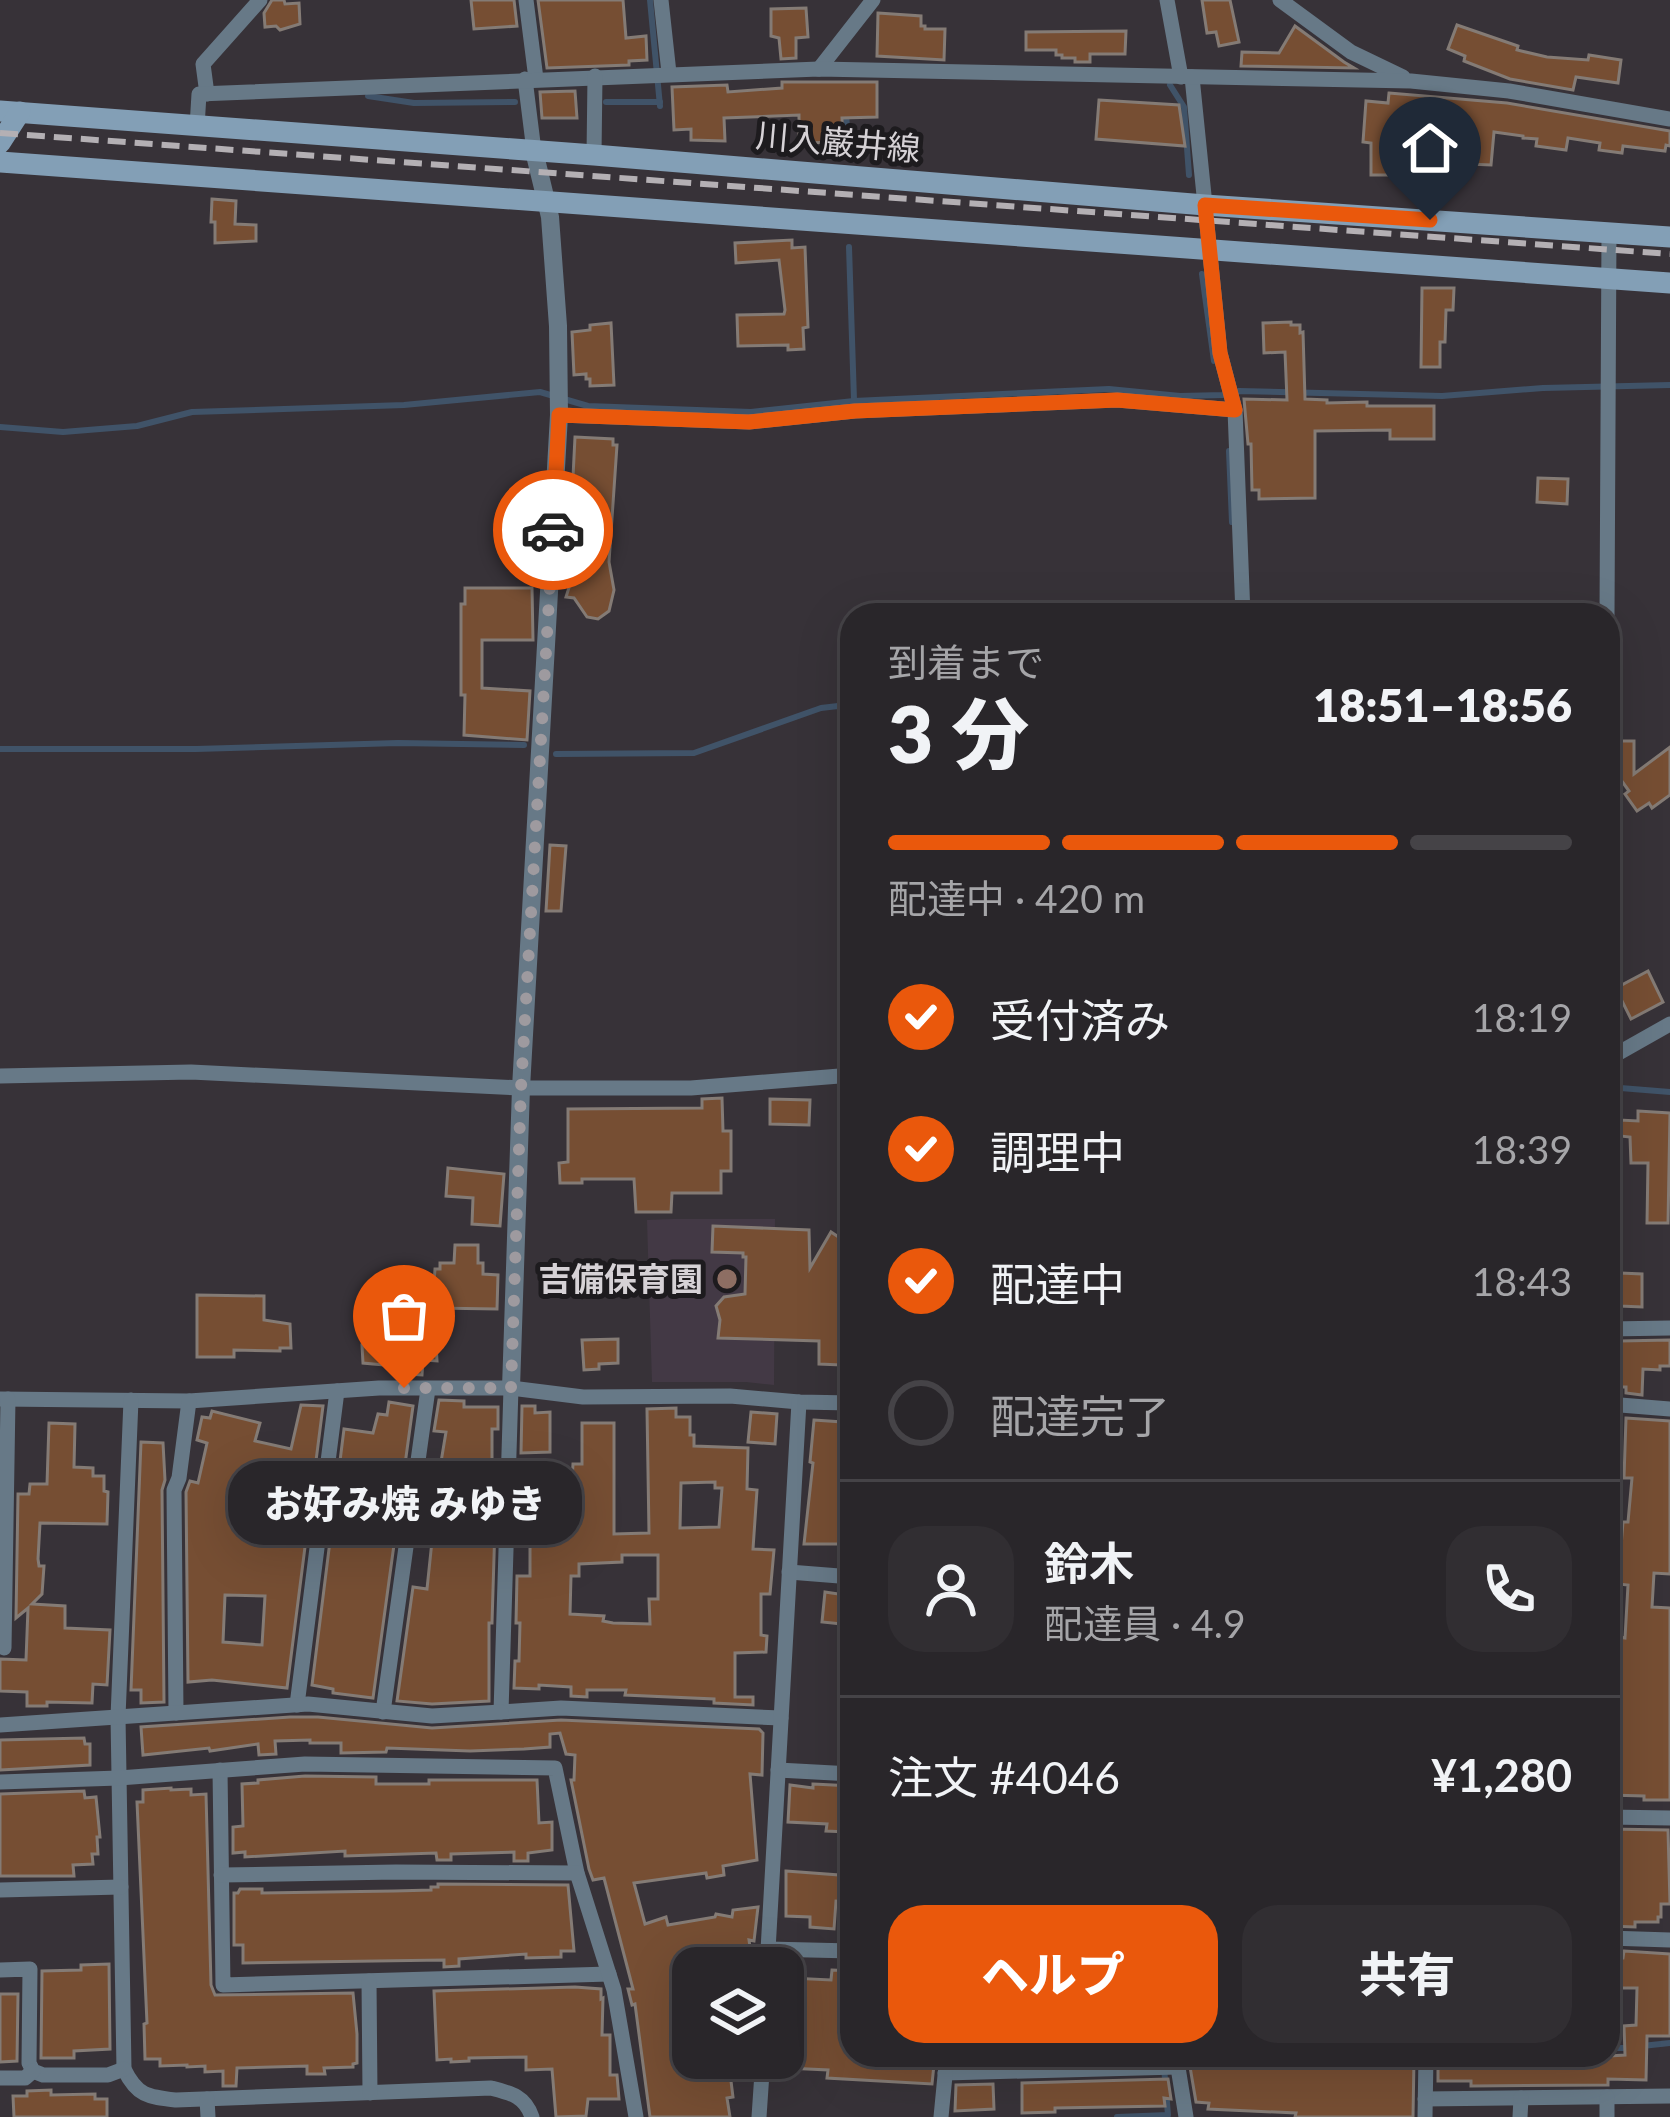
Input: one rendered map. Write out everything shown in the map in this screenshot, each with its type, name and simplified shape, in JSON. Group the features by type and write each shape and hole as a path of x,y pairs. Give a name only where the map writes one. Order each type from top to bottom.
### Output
{"main road":[{"name":"川入巌井線","path":"10,111 1670,237"},
{"path":"0,142 10,111"},
{"path":"0,162 1670,283"}],"street":[{"path":"207,94 203,64 260,0"},
{"path":"501,1712 521,1088 559,404 550,218 534,151 526,0"},
{"path":"661,0 661,74"},
{"path":"819,69 873,0"},
{"path":"1167,0 1187,77 1205,205 1229,402 1242,603"},
{"path":"1280,0 1351,52 1411,81"},
{"path":"196,127 200,94 819,69 1411,81 1509,91 1670,119"},
{"path":"594,155 595,76"},
{"path":"1607,603 1609,232"},
{"path":"559,404 749,422 855,411 1117,400 1229,402"},
{"path":"1620,1056 1670,1024"},
{"path":"0,1076 191,1072 521,1088 691,1088 840,1077"},
{"path":"1620,1329 1670,1328"},
{"path":"4,1648 4,1399 189,1401 337,1391 511,1388 583,1397 730,1396 840,1403"},
{"path":"383,1712 428,1389"},
{"path":"297,1705 337,1391"},
{"path":"131,1400 118,1718 124,2069 134,2088 152,2097 207,2099 491,2088 514,2094 527,2104 532,2117"},
{"path":"176,1713 173,1490 179,1478 189,1401"},
{"path":"768,1947 799,1402"},
{"path":"1620,1405 1670,1409"},
{"path":"790,1572 840,1576"},
{"path":"0,1725 297,1705 432,1716 561,1708 781,1718"},
{"path":"0,1782 305,1764 556,1768 577,1874 609,1974 635,2117"},
{"path":"220,1770 223,1985 609,1974"},
{"path":"778,1771 840,1774"},
{"path":"1620,1817 1670,1818"},
{"path":"221,1875 577,1874"},
{"path":"0,1890 121,1887"},
{"path":"1620,1938 1670,1940"},
{"path":"804,1950 840,1952"},
{"path":"0,1970 30,1969 29,2063 33,2071 108,2075 124,2069"},
{"path":"369,1981 370,2093"},
{"path":"941,2117 945,2067"},
{"path":"945,2073 1096,2067"},
{"path":"1172,2067 1186,2117"},
{"path":"1425,2117 1426,2067"},
{"path":"0,2078 25,2078 33,2071"},
{"path":"759,2117 762,2079"},
{"path":"1425,2099 1670,2096"},
{"path":"1606,2117 1607,2097"},
{"path":"1520,2117 1521,2098"},
{"path":"207,2099 208,2117"}],"shaded area":[{"path":"775,1219 774,1385 652,1382 647,1220"}],"building":[{"path":"272,0 299,3 300,24 280,30 265,27 264,13"},
{"path":"471,0 514,0 517,26 474,29"},
{"path":"538,0 623,0 626,38 646,36 647,60 547,68"},
{"path":"1202,0 1230,0 1239,42 1219,46 1216,32 1207,33"},
{"path":"806,8 808,37 796,38 796,58 781,59 779,38 771,36 771,9"},
{"path":"878,13 921,16 925,29 945,29 944,60 877,56"},
{"path":"1457,25 1547,57 1588,60 1589,55 1621,60 1618,83 1576,77 1573,90 1510,79 1464,61 1465,56 1448,49"},
{"path":"1295,26 1354,68 1241,66 1242,52 1279,53"},
{"path":"1126,31 1125,54 1090,54 1090,62 1062,58 1056,50 1026,50 1026,32"},
{"path":"782,82 877,82 877,117 842,118 843,142 803,143 799,115 724,118 725,141 691,140 691,129 674,130 672,87 727,85 728,92 782,88"},
{"path":"575,91 577,118 542,118 540,92"},
{"path":"1389,93 1507,103 1670,131 1670,146 1665,151 1623,146 1622,153 1599,150 1600,143 1568,138 1566,150 1536,146 1537,139 1494,132 1491,165 1468,164 1468,130 1404,125 1405,175 1371,175 1371,143 1363,142 1366,101 1388,103"},
{"path":"1099,100 1179,105 1185,146 1096,139"},
{"path":"212,199 236,201 235,224 256,225 256,241 215,243"},
{"path":"792,240 792,248 805,247 808,327 803,328 804,349 738,346 737,315 784,314 785,310 779,260 736,263 735,243"},
{"path":"1422,288 1454,288 1453,310 1446,310 1445,342 1440,342 1440,367 1421,367"},
{"path":"1291,322 1303,332 1305,399 1367,402 1367,406 1434,406 1434,439 1390,439 1390,430 1315,431 1315,498 1259,499 1259,490 1252,490 1244,399 1287,400 1285,352 1264,353 1263,323"},
{"path":"611,323 614,385 590,386 586,374 574,375 572,332"},
{"path":"575,437 613,439 617,445 609,562 614,590 609,611 598,619 587,617 574,598 566,597 578,559 580,518 571,517"},
{"path":"1538,478 1568,479 1567,504 1537,502"},
{"path":"465,588 532,588 533,640 482,640 482,688 530,691 527,740 464,735 461,604 465,604"},
{"path":"1620,741 1634,741 1634,774 1670,747 1670,795 1652,808 1649,803 1637,811 1625,794 1629,791 1620,779"},
{"path":"550,845 566,846 561,911 546,911"},
{"path":"1648,971 1663,1002 1631,1019 1620,986"},
{"path":"722,1098 723,1131 731,1131 731,1171 721,1171 721,1193 672,1193 671,1212 636,1212 634,1179 560,1183 559,1163 568,1162 568,1109 702,1108 702,1099"},
{"path":"770,1099 810,1100 809,1125 770,1124"},
{"path":"1638,1111 1670,1113 1668,1223 1647,1223 1648,1163 1631,1163 1630,1137 1620,1136 1620,1120 1638,1121"},
{"path":"448,1168 504,1174 500,1226 472,1224 473,1198 446,1196"},
{"path":"713,1226 809,1230 810,1268 831,1232 840,1238 840,1365 819,1364 819,1341 718,1338 716,1306 724,1297 745,1294 746,1257 712,1252"},
{"path":"455,1245 478,1245 483,1274 498,1275 497,1309 434,1308 437,1361 423,1360 422,1375 407,1374 407,1367 363,1363 362,1345 368,1336 412,1339 379,1316 388,1304 404,1304 407,1282 434,1283 440,1263 454,1263"},
{"path":"1620,1273 1642,1274 1642,1307 1620,1306"},
{"path":"197,1295 264,1296 264,1320 290,1324 291,1348 197,1357"},
{"path":"618,1339 618,1363 584,1370 582,1340"},
{"path":"1670,1340 1670,1366 1643,1369 1642,1395 1626,1393 1626,1387 1621,1387 1620,1341"},
{"path":"439,1400 464,1401 464,1407 498,1407 498,1429 492,1429 492,1492 496,1492 489,1701 397,1701 413,1587 427,1589 432,1541 419,1540 430,1460 441,1462 446,1432 434,1431"},
{"path":"389,1402 413,1406 373,1698 312,1685 344,1429 373,1433 378,1414 387,1415"},
{"path":"301,1405 323,1406 287,1688 188,1682 186,1492 190,1481 198,1483 207,1443 197,1440 202,1417 210,1418 212,1411 260,1423 255,1441 291,1449","holes":["225,1595 265,1596 262,1645 223,1642"]},
{"path":"522,1406 535,1406 535,1413 550,1412 550,1452 521,1453"},
{"path":"676,1408 676,1417 690,1417 694,1446 748,1448 747,1489 757,1490 753,1549 774,1550 770,1594 761,1594 766,1652 735,1653 735,1697 753,1697 753,1705 625,1695 626,1690 587,1690 587,1697 571,1696 571,1687 514,1688 515,1661 519,1661 517,1576 530,1576 530,1483 572,1481 573,1464 582,1464 582,1423 614,1423 614,1534 649,1533 647,1409","holes":["715,1482 715,1488 722,1488 719,1527 680,1528 681,1483","622,1555 658,1555 658,1599 649,1599 650,1624 570,1614 571,1576 579,1576 579,1564 622,1562"]},
{"path":"751,1412 777,1414 775,1444 748,1442"},
{"path":"1626,1418 1670,1421 1670,1574 1654,1573 1652,1607 1670,1608 1670,1800 1620,1795 1620,1637 1625,1638 1628,1585 1620,1584 1620,1559 1632,1478 1624,1478"},
{"path":"814,1420 840,1422 840,1544 804,1544"},
{"path":"49,1423 75,1424 74,1467 93,1468 93,1476 104,1476 107,1524 40,1523 42,1594 32,1604 65,1606 65,1628 110,1630 107,1685 93,1684 92,1703 27,1706 27,1692 0,1691 0,1659 26,1660 28,1608 16,1618 18,1494 29,1494 30,1484 47,1484"},
{"path":"141,1442 163,1443 164,1702 141,1703 141,1690 131,1690"},
{"path":"825,1592 840,1594 840,1624 822,1622"},
{"path":"318,1717 432,1728 561,1720 759,1729 763,1733 762,1775 750,1774 757,1860 723,1866 724,1875 634,1883 645,1924 666,1917 668,1925 716,1914 732,1917 733,1910 758,1907 750,1947 672,1947 672,2079 731,2079 730,2117 650,2117 635,2004 628,1989 633,1989 604,1878 593,1880 589,1869 571,1780 575,1755 566,1754 560,1733 550,1734 550,1747 524,1749 387,1748 386,1752 341,1753 341,1743 310,1740 275,1741 276,1754 259,1755 258,1744 143,1755 141,1727"},
{"path":"84,1738 90,1744 90,1765 0,1770 0,1740"},
{"path":"305,1776 376,1777 376,1784 537,1780 539,1823 552,1822 552,1850 528,1853 528,1861 514,1861 514,1852 451,1854 451,1860 437,1860 436,1853 345,1856 345,1851 245,1857 245,1852 233,1853 233,1827 243,1826 242,1784"},
{"path":"813,1784 840,1785 840,1832 826,1831 827,1824 788,1822 790,1785 813,1788"},
{"path":"171,1788 206,1794 215,1995 353,1993 357,2063 353,2067 324,2068 325,2074 307,2074 307,2066 237,2068 236,2086 223,2086 223,2071 160,2066 160,2059 145,2059 137,1802 143,1802 143,1790"},
{"path":"84,1791 85,1798 96,1797 100,1837 93,1864 73,1865 74,1876 0,1876 0,1794"},
{"path":"1620,1829 1668,1830 1670,1904 1661,1904 1658,1922 1635,1922 1635,1927 1620,1926"},
{"path":"786,1871 840,1875 834,1929 810,1927 810,1917 786,1916"},
{"path":"438,1884 568,1885 574,1951 561,1951 561,1957 526,1958 526,1954 459,1959 459,1966 444,1967 444,1960 243,1963 243,1945 234,1945 234,1893 240,1889 262,1889 262,1893 394,1891 431,1890"},
{"path":"1624,1951 1670,1954 1670,2036 1647,2036 1646,2080 1608,2079 1608,2085 1471,2086 1471,2081 1438,2081 1438,2067 1620,2067 1620,2055 1625,2055 1624,2026 1636,2025 1637,1988 1620,1988"},
{"path":"109,1964 110,2049 74,2051 74,2058 41,2058 42,1971"},
{"path":"832,1970 840,1970 840,2067 934,2067 932,2084 827,2078 828,2070 804,2069 804,1979 831,1980"},
{"path":"601,1989 602,2035 610,2035 610,2075 617,2075 619,2099 588,2099 586,2116 556,2117 552,2069 526,2070 526,2057 437,2060 434,1991"},
{"path":"0,1994 18,1994 17,2061 0,2062"},
{"path":"1190,2067 1414,2067 1413,2117 1295,2117 1296,2113 1208,2109 1209,2103 1196,2102"},
{"path":"1168,2079 1171,2099 1164,2098 1165,2106 1022,2113 1022,2083"},
{"path":"993,2084 994,2109 955,2111 956,2085"},
{"path":"51,2090 51,2095 95,2094 95,2099 107,2099 107,2117 14,2117 13,2096"}],"waterway":[{"path":"650,0 660,106"},
{"path":"1170,85 1184,107 1189,175"},
{"path":"368,96 414,103 515,102"},
{"path":"606,102 660,102"},
{"path":"846,110 848,151"},
{"path":"849,247 854,400"},
{"path":"1202,274 1214,361"},
{"path":"0,427 63,432 137,426 192,412 404,405 540,392 588,406 751,412 854,401 1109,389 1180,396 1239,391 1442,396 1670,385"},
{"path":"1229,451 1232,522"},
{"path":"556,754 694,753 821,708 840,706"},
{"path":"0,749 524,745"},
{"path":"1620,1088 1670,1092"},
{"path":"1642,2046 1670,2043"},
{"path":"1620,2048 1628,2048"},
{"path":"1117,2117 1168,2115 1164,2067"}],"railway":[{"path":"0,133 1670,254"}],"way so far":[{"path":"404,1388 511,1388 521,1088 553,530"}],"place":[{"name":"吉備保育園","path":"727,1279"},
{"name":"お好み焼 みゆき","path":"404,1388"}],"route":[{"path":"553,530 559,415 749,422 855,411 1117,400 1235,410 1220,353 1205,205 1430,220"}]}
